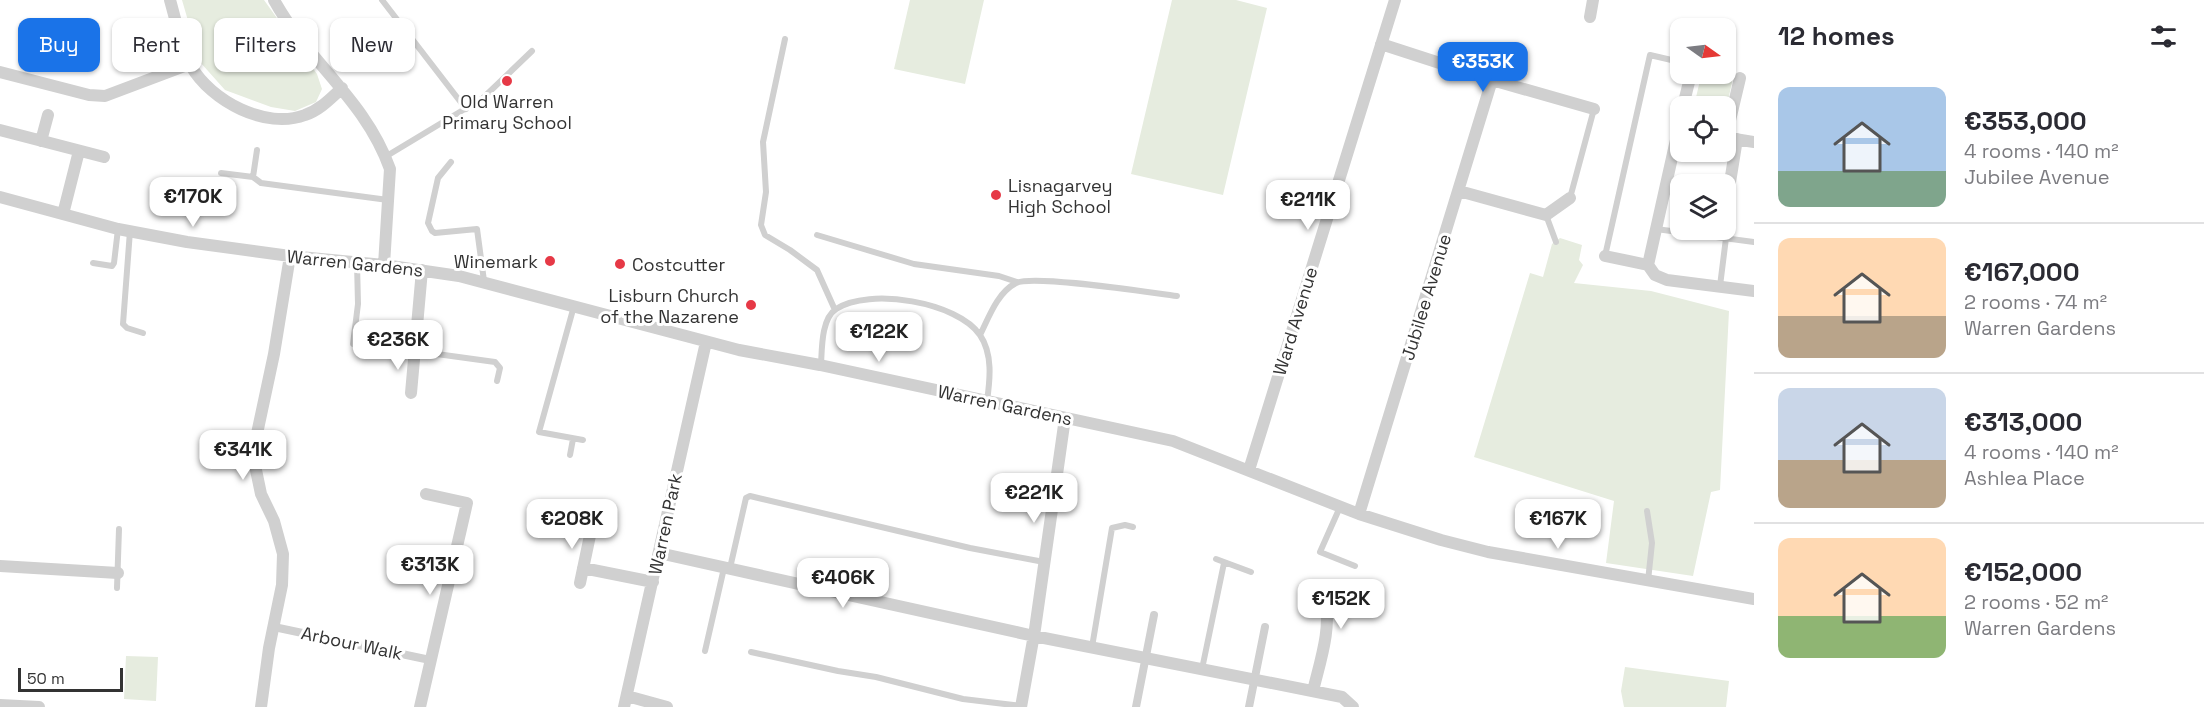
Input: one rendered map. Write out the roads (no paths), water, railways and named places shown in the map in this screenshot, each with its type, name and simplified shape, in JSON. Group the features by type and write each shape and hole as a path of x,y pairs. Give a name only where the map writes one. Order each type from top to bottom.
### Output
{"street":[{"path":"170,0 176,18"},
{"path":"274,0 309,49 375,132 386,157 390,169 384,265"},
{"name":"Ward Avenue","path":"1249,470 1395,0"},
{"path":"1590,17 1593,0"},
{"path":"1381,44 1492,80 1594,109"},
{"path":"0,72 89,95 105,96 169,72"},
{"path":"195,72 213,93 233,106 284,120 307,115 342,88"},
{"path":"1736,100 1740,78"},
{"name":"Jubilee Avenue","path":"1359,514 1492,80"},
{"path":"41,141 48,115"},
{"path":"0,130 104,157"},
{"path":"1736,139 1754,142"},
{"path":"63,214 79,151"},
{"path":"1648,265 1671,162"},
{"path":"1459,191 1546,215 1570,198"},
{"name":"Warren Gardens","path":"0,197 124,230 228,249 384,265 483,281 706,342 1173,441 1359,514 1488,552 1754,599"},
{"path":"261,707 282,585 283,554 274,521 261,494 256,470 255,443 274,354 290,256"},
{"path":"1605,256 1648,265 1655,275 1667,280 1754,291"},
{"path":"411,393 422,270"},
{"name":"Warren Park","path":"626,702 706,342"},
{"path":"1021,707 1034,636 1065,418"},
{"path":"420,707 467,503 426,494"},
{"path":"580,583 592,526 586,515"},
{"path":"659,552 1034,636 1342,697 1353,707"},
{"path":"0,566 118,573"},
{"path":"584,568 653,582"},
{"path":"1308,592 1324,600 1327,609 1327,623 1314,691"},
{"path":"1136,707 1154,615"},
{"name":"Arbour Walk","path":"274,627 430,660"},
{"path":"1249,707 1265,627"},
{"path":"626,702 667,707"},
{"path":"0,705 39,707"}],"lane":[{"path":"382,0 466,109"},
{"path":"784,39 763,142 766,192 761,225 765,235 817,270 835,310"},
{"path":"386,157 483,98 532,51"},
{"path":"1605,256 1650,55 1670,60"},
{"path":"1570,198 1594,109"},
{"path":"253,177 257,150"},
{"path":"451,162 438,178 428,223 435,233 477,229 483,281"},
{"path":"221,173 253,177 261,183 388,200"},
{"path":"1546,215 1556,242"},
{"path":"1655,229 1670,231"},
{"path":"93,263 112,266 124,230"},
{"path":"124,230 123,324 127,328 143,333"},
{"path":"817,235 914,264 999,276 1017,282 1031,280 1056,282 1177,296"},
{"path":"1736,239 1754,242"},
{"path":"1720,286 1726,240"},
{"path":"357,263 358,304 353,344 365,351 391,352"},
{"path":"980,335 996,301 1017,282"},
{"path":"820,365 824,328 835,310 858,301 886,297 947,310 964,319 980,335 987,351 990,381 987,402"},
{"path":"574,306 539,432 583,440"},
{"path":"414,351 495,362 500,368 497,381"},
{"path":"570,455 573,439"},
{"path":"705,651 746,498 750,496 970,548 1044,562"},
{"path":"1340,507 1320,552 1355,566"},
{"path":"1647,511 1652,543 1648,582"},
{"path":"1092,648 1112,528 1125,525 1133,527"},
{"path":"117,588 119,529"},
{"path":"1215,560 1251,572"},
{"path":"1202,669 1224,562"},
{"path":"751,652 876,677 963,699 1021,707"}],"place":[{"name":"Old Warren Primary School","path":"507,81"},
{"name":"Lisnagarvey High School","path":"996,195"},
{"name":"Winemark","path":"550,261"},
{"name":"Costcutter","path":"620,264"},
{"name":"Lisburn Church of the Nazarene","path":"751,305"}]}
